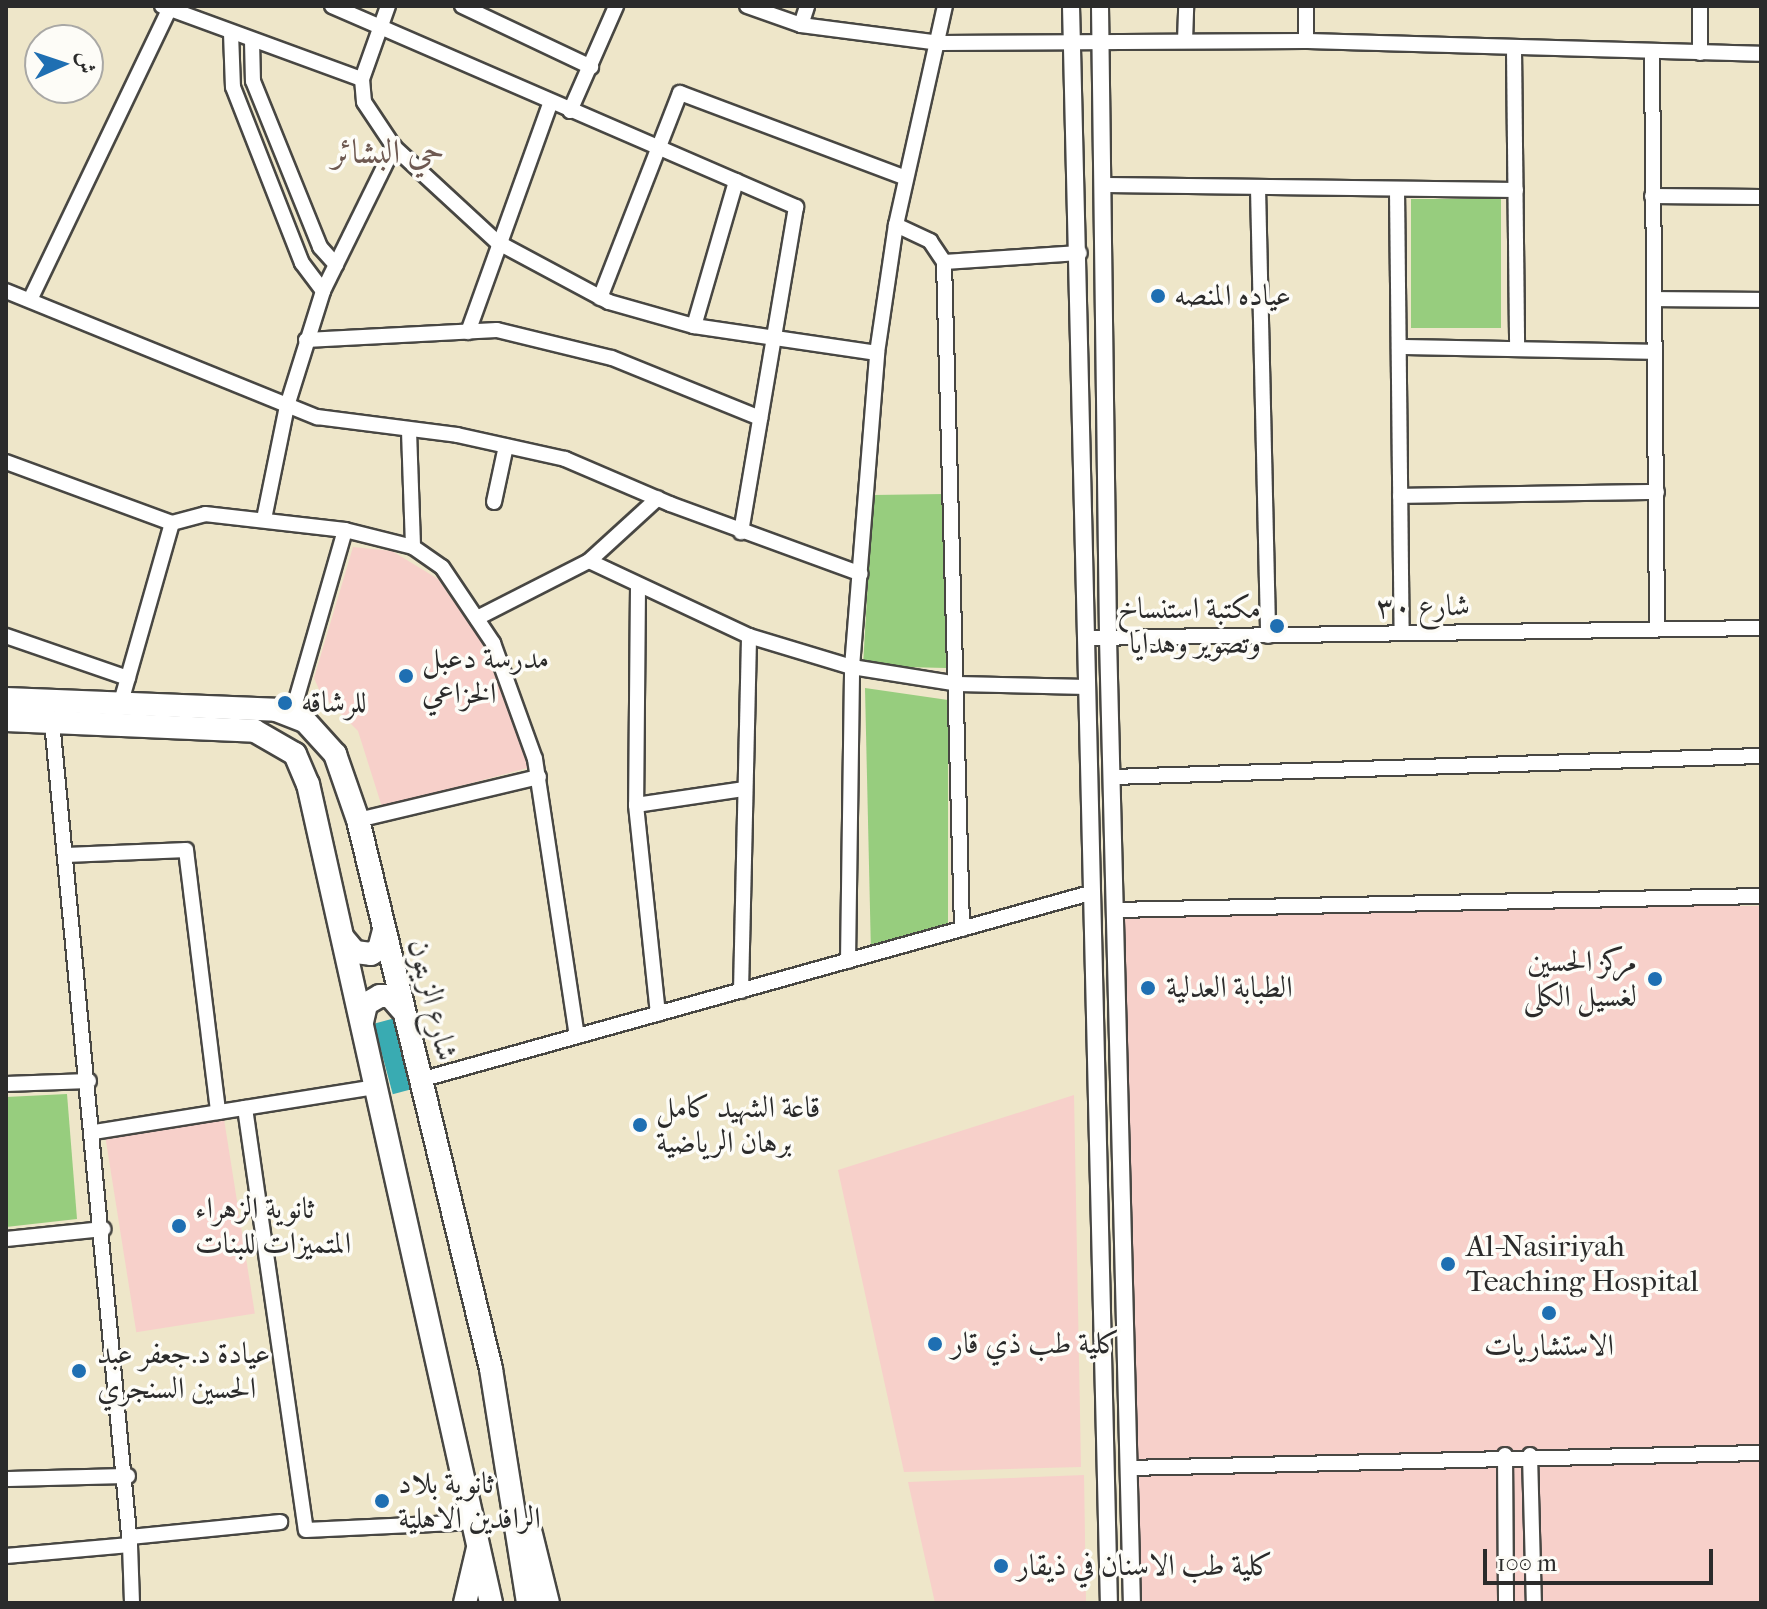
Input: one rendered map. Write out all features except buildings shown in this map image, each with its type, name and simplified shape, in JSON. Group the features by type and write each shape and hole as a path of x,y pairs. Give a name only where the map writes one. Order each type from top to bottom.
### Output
{"main road":[{"path":"6,699 121,702 292,714"},
{"name":"شارع الزيتون","path":"292,714 319,733 335,754 358,820 491,1369 528,1603"},
{"path":"6,720 255,731 295,754 308,784 344,939 478,1532 491,1603"},
{"path":"344,939 355,952 371,954 379,949 384,930"},
{"path":"362,1022 366,1004 380,996 390,996 404,1012"},
{"path":"491,1369 548,1603"},
{"path":"465,1603 478,1532"}],"street":[{"path":"332,6 550,104 796,207 741,532"},
{"path":"388,6 362,79 364,102 394,147 497,242 600,298 694,326 772,341 877,353"},
{"path":"462,6 591,67"},
{"path":"570,111 616,6"},
{"path":"747,6 801,25 940,43 1073,46 1185,41 1306,41 1652,54 1761,54"},
{"path":"801,25 807,6"},
{"path":"848,961 852,667 877,353 896,225 940,43 945,6"},
{"path":"1071,6 1080,253 1090,893 1109,1603"},
{"path":"1100,6 1106,185 1108,638 1132,1603"},
{"path":"1185,41 1186,6"},
{"path":"1306,6 1306,41"},
{"path":"1700,6 1700,53"},
{"path":"30,300 167,7 252,41 362,79"},
{"path":"231,33 233,87 302,263 323,291"},
{"path":"252,41 253,81 320,247 336,265"},
{"path":"1514,49 1517,348"},
{"path":"1652,54 1657,629"},
{"path":"600,298 675,96 685,93 906,178"},
{"path":"468,332 497,242 550,104"},
{"path":"264,519 287,406 323,291 394,147"},
{"path":"694,326 736,181"},
{"path":"1106,185 1516,190"},
{"path":"1258,188 1268,636"},
{"path":"1397,190 1402,633"},
{"path":"1652,196 1761,197"},
{"path":"896,225 920,233 944,262 958,684 962,929"},
{"path":"944,262 1080,253"},
{"path":"6,291 317,417 506,446 565,459 741,532 861,574"},
{"path":"1654,299 1761,300"},
{"path":"306,340 497,330 612,358 760,418"},
{"path":"1399,347 1655,352"},
{"path":"409,431 413,547"},
{"path":"494,502 506,446"},
{"path":"6,462 172,523 205,514 345,530 413,547 442,567 477,618 519,704 539,777 577,1036"},
{"path":"1400,496 1657,492"},
{"path":"477,618 589,561 658,498"},
{"path":"121,702 172,523"},
{"path":"292,714 345,530"},
{"path":"589,561 638,587 749,636 852,667 958,684 1087,687"},
{"path":"638,587 636,805 658,1014"},
{"name":"شارع ٣٠","path":"1086,638 1761,628"},
{"path":"6,636 128,678"},
{"path":"741,991 749,636"},
{"path":"52,722 128,1476 132,1603"},
{"path":"1113,777 1761,756"},
{"path":"358,820 539,777"},
{"path":"636,805 745,789"},
{"path":"67,855 186,850 218,1112"},
{"path":"420,1080 1090,893"},
{"path":"1115,910 1761,896"},
{"path":"6,1084 89,1081"},
{"path":"94,1132 375,1087"},
{"path":"245,1108 306,1530 478,1532"},
{"path":"6,1239 103,1229"},
{"path":"1128,1468 1505,1455 1761,1453"},
{"path":"1505,1455 1506,1603"},
{"path":"1530,1455 1534,1603"},
{"path":"6,1479 128,1476"},
{"path":"6,1556 280,1522"}],"shaded area":[{"name":"مدرسة دعبل الخزاعي","path":"353,547 392,551 438,579 481,641 531,767 382,807 358,731 321,694 314,678"},
{"name":"Al-Nasiriyah Teaching Hospital","path":"1125,906 1761,906 1761,1603 1125,1603"},
{"path":"1074,1095 1081,1467 904,1472 838,1170"},
{"name":"ثانوية الزهراء المتميزات للبنات","path":"224,1119 255,1314 136,1332 105,1138"},
{"path":"1084,1475 1086,1603 935,1603 908,1482"}],"green space":[{"path":"1411,199 1501,199 1501,328 1411,328"},
{"path":"945,494 946,668 863,666 873,495"},
{"path":"865,688 948,700 948,927 871,954"},
{"path":"67,1094 77,1219 6,1227 6,1097"}],"water":[{"path":"399,1017 418,1088 393,1094 374,1024"}],"place":[{"name":"عياده المنصه","path":"1158,296"},
{"name":"مكتبة استنساخ وتصوير وهدايا","path":"1277,626"},
{"name":"مدرسة دعبل الخزاعي","path":"406,676"},
{"name":"للرشاقه","path":"285,703"},
{"name":"مركز الحسين لغسيل الكلى","path":"1655,979"},
{"name":"الطبابة العدلية","path":"1148,988"},
{"name":"قاعة الشهيد كامل برهان الرياضية","path":"640,1125"},
{"name":"ثانوية الزهراء المتميزات للبنات","path":"179,1226"},
{"name":"Al-Nasiriyah Teaching Hospital","path":"1448,1264"},
{"name":"الاستشاريات","path":"1549,1313"},
{"name":"كلية طب ذي قار","path":"935,1344"},
{"name":"عيادة د.جعفر عبد الحسين السنجري","path":"79,1371"},
{"name":"ثانوية بلاد الرافدين الاهلية","path":"382,1501"},
{"name":"كلية طب الاسنان في ذيقار","path":"1001,1566"}],"district":[{"name":"حي البشائر","path":"388,153"}]}
